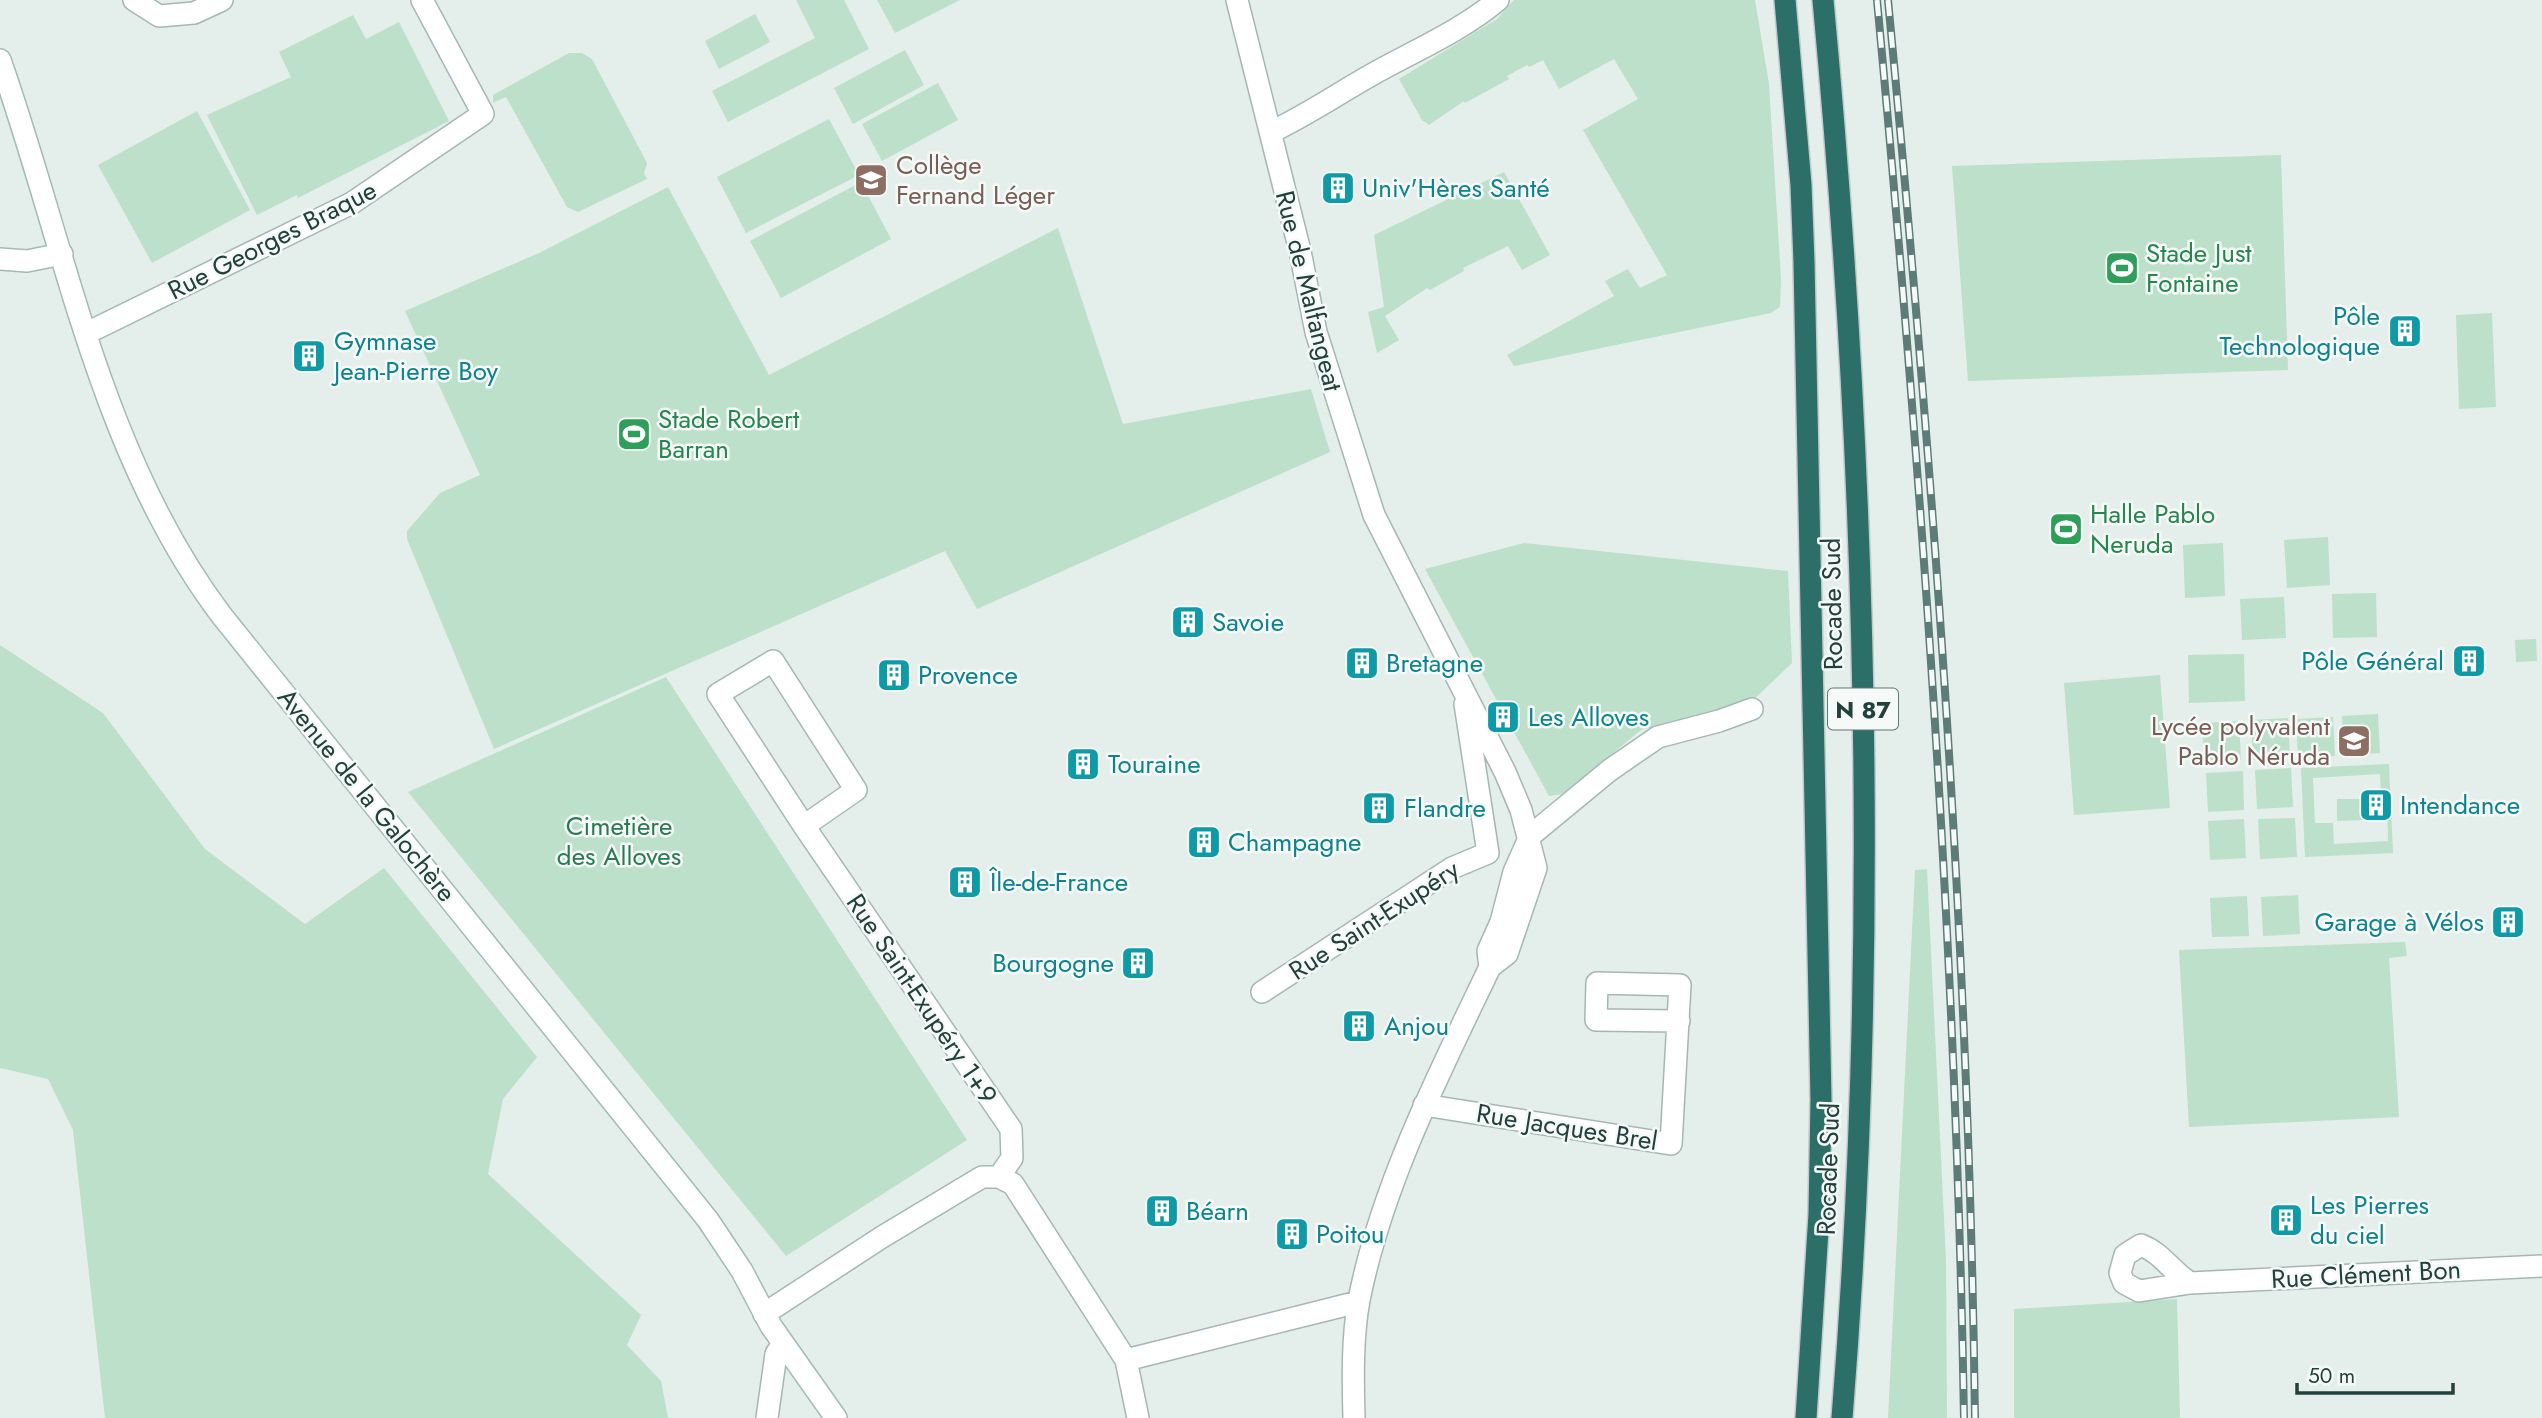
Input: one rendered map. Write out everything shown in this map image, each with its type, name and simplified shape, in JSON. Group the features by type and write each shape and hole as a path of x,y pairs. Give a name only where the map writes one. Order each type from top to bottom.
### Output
{"highway":[{"name":"Rocade Sud","path":"1786,0 1798,144 1804,262 1820,1073 1819,1214 1806,1418"},
{"name":"Rocade Sud","path":"1823,0 1853,389 1863,694 1864,894 1859,1101 1842,1418"}],"street":[{"path":"134,0 159,16 194,13 222,0"},
{"name":"Rue Georges Braque","path":"87,333 352,203 483,114 422,0"},
{"name":"Rue de Malfangeat","path":"1237,0 1271,132 1316,332 1374,515 1509,782 1530,836 1536,868 1529,896 1507,954 1490,967 1424,1105 1379,1226 1359,1302 1354,1418"},
{"path":"1271,132 1310,113 1371,75 1475,19 1498,0"},
{"name":"Avenue de la Galochère","path":"0,60 87,333 137,472 165,531 199,585 708,1220 742,1271 783,1344 835,1418"},
{"path":"0,260 27,261 62,254"},
{"name":"Rue Saint-Exupéry 1+9","path":"804,827 856,790 772,661 718,694 804,827 1011,1129 1012,1158 999,1177"},
{"name":"Rue de Malfangeat","path":"1462,688 1488,853"},
{"path":"1530,836 1610,770 1658,737 1752,709"},
{"name":"Rue Saint-Exupéry","path":"1262,992 1452,868 1488,853"},
{"name":"Rue Jacques Brel","path":"1424,1105 1671,1144 1679,1021"},
{"path":"764,1314 964,1185 982,1177 999,1177 1013,1184 1024,1198 1126,1360 1138,1418"},
{"name":"Rue Clément Bon","path":"2190,1283 2542,1266"},
{"path":"1126,1360 1359,1302"},
{"path":"767,1418 776,1354 783,1344"}],"green space":[{"path":"796,0 844,0 869,49 728,122 712,91 815,38"},
{"path":"877,0 960,0 895,33"},
{"path":"1514,0 1755,0 1769,84 1781,279 1780,307 1771,313 1514,366 1507,355 1614,296 1605,281 1628,269 1640,288 1667,275 1583,130 1638,99 1614,59 1559,89 1543,60 1529,67 1527,65 1507,76 1509,79 1465,103 1464,101 1429,125 1422,120 1399,79 1497,19"},
{"path":"755,14 770,42 719,69 705,41"},
{"path":"353,15 366,39 399,22 449,121 298,198 297,195 257,215 207,115 291,77 279,52"},
{"path":"905,50 924,85 853,124 834,88"},
{"path":"569,53 582,53 592,59 647,163 644,173 647,179 578,212 567,207 506,97 493,103 493,95"},
{"path":"938,83 958,120 882,161 862,124"},
{"path":"197,111 250,210 152,263 98,165"},
{"path":"829,119 859,175 746,233 717,177"},
{"name":"Stade Just Fontaine","path":"2281,155 2288,370 1968,381 1952,166"},
{"path":"1504,172 1550,255 1522,270 1508,246 1463,268 1464,271 1430,290 1427,288 1385,316 1399,340 1377,353 1368,312 1384,307 1374,235"},
{"path":"861,182 891,239 781,298 750,241"},
{"path":"668,187 769,375 1058,228 1123,424 1311,389 1330,452 977,609 945,551 494,749 407,539 407,531 440,493 480,475 405,311 539,253"},
{"path":"2492,313 2496,407 2459,409 2456,315"},
{"path":"2328,537 2330,585 2287,588 2284,540"},
{"path":"1524,543 1788,571 1792,663 1749,704 1641,730 1563,794 1549,796 1425,569"},
{"path":"2223,543 2225,596 2185,598 2183,545"},
{"path":"2376,593 2377,637 2333,638 2332,594"},
{"path":"2284,597 2286,638 2242,640 2240,599"},
{"path":"2536,639 2537,661 2516,662 2515,640"},
{"path":"0,645 103,713 205,849 305,924 384,868 537,1057 503,1099 488,1174 641,1315 627,1345 661,1381 668,1418 105,1418 73,1130 48,1079 0,1068"},
{"path":"2244,654 2245,701 2189,703 2188,655"},
{"path":"2160,675 2170,808 2074,815 2064,683"},
{"name":"Cimetière des Alloves","path":"666,677 967,1140 786,1256 408,792"},
{"path":"2378,714 2380,753 2344,755 2342,716"},
{"path":"2333,717 2335,756 2298,758 2296,719"},
{"path":"2288,718 2290,758 2253,760 2251,720"},
{"path":"2239,721 2241,760 2204,762 2202,723"},
{"path":"2389,764 2393,853 2305,857 2301,768","holes":["2380,774 2381,796 2387,796 2388,841 2334,844 2333,823 2315,823 2313,778"]},
{"path":"2291,768 2293,807 2257,809 2255,770"},
{"path":"2243,771 2244,810 2208,812 2206,773"},
{"path":"2337,799 2364,799 2365,820 2337,821"},
{"path":"2295,818 2297,857 2260,859 2258,819"},
{"path":"2244,819 2246,858 2210,860 2208,821"},
{"path":"1927,869 1946,1260 1947,1418 1888,1418 1915,870"},
{"path":"2298,895 2300,934 2263,936 2261,897"},
{"path":"2247,896 2249,936 2212,937 2210,898"},
{"path":"2405,942 2407,956 2389,958 2399,1117 2189,1127 2179,950"},
{"path":"2177,1299 2180,1418 2014,1418 2014,1309"}],"railway":[{"path":"1877,0 1922,531 1945,885 1960,1240 1964,1418"},
{"path":"1888,0 1934,531 1957,885 1975,1418"}],"place":[{"name":"Collège Fernand Léger","path":"871,180"},
{"name":"Univ'Hères Santé","path":"1338,188"},
{"name":"Stade Just Fontaine","path":"2122,268"},
{"name":"Pôle Technologique","path":"2405,331"},
{"name":"Gymnase Jean-Pierre Boy","path":"309,356"},
{"name":"Stade Robert Barran","path":"634,434"},
{"name":"Halle Pablo Neruda","path":"2066,529"},
{"name":"Savoie","path":"1188,622"},
{"name":"Pôle Général","path":"2469,661"},
{"name":"Bretagne","path":"1362,663"},
{"name":"Provence","path":"894,675"},
{"name":"Les Alloves","path":"1503,717"},
{"name":"Lycée polyvalent Pablo Néruda","path":"2354,741"},
{"name":"Touraine","path":"1083,764"},
{"name":"Intendance","path":"2376,805"},
{"name":"Flandre","path":"1379,808"},
{"name":"Champagne","path":"1204,842"},
{"name":"Île-de-France","path":"965,882"},
{"name":"Garage à Vélos","path":"2508,922"},
{"name":"Bourgogne","path":"1138,963"},
{"name":"Anjou","path":"1359,1026"},
{"name":"Béarn","path":"1162,1211"},
{"name":"Les Pierres du ciel","path":"2286,1220"},
{"name":"Poitou","path":"1292,1234"}]}
